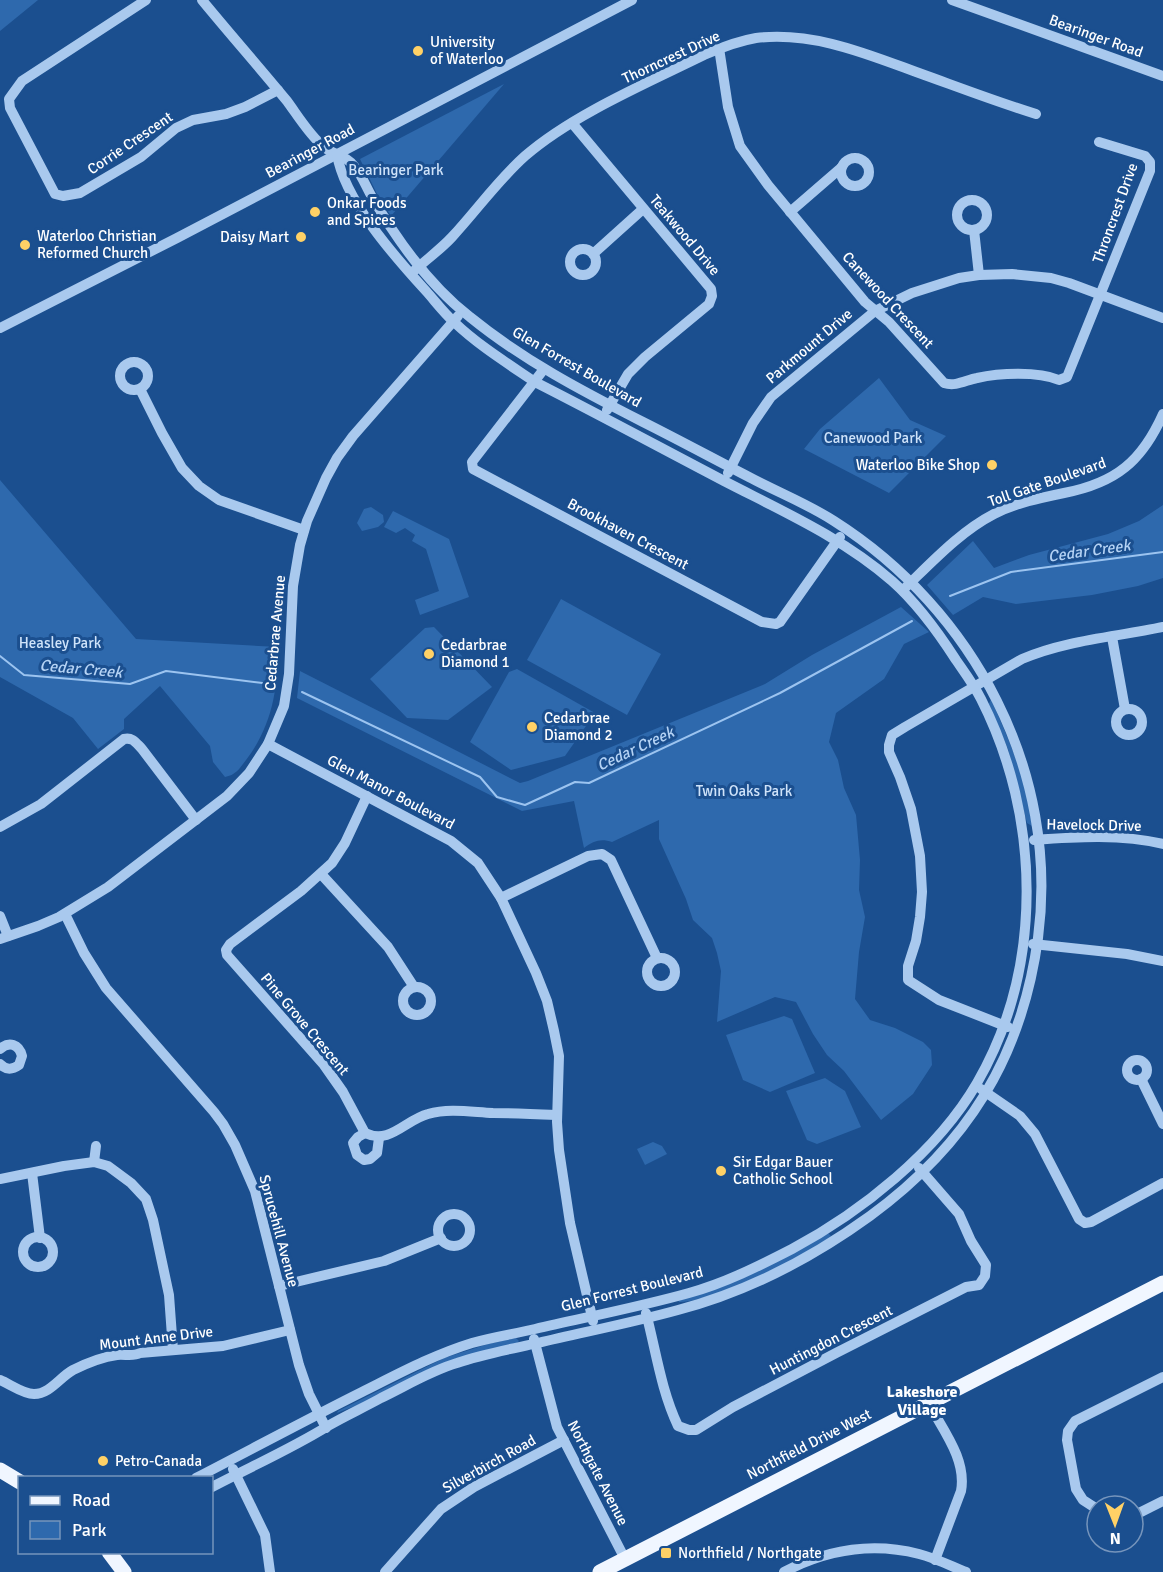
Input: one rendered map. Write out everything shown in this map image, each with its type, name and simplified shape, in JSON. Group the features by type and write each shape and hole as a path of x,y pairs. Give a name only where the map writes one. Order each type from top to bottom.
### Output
{"main road":[{"name":"Northfield Drive West","path":"600,1572 1163,1283"},
{"path":"0,1470 18,1481"},
{"path":"110,1554 124,1572"}],"street":[{"name":"Corrie Crescent","path":"146,0 22,81 9,99 10,108 55,194 63,196 80,193 141,157 176,128 194,120 226,114 245,107 278,90"},
{"path":"202,0 322,146 337,154"},
{"name":"Bearinger Road","path":"0,328 632,0"},
{"name":"Bearinger Road","path":"952,0 1163,76"},
{"name":"Thorncrest Drive","path":"410,275 451,238 500,181 525,156 548,138 572,123 719,48 756,38 782,37 818,40 842,46 1036,114"},
{"name":"Canewood Crescent","path":"719,48 728,107 740,146 768,185 874,311 888,322 944,383 951,385 1000,374 1053,377 1059,380 1067,377 1101,293"},
{"name":"Teakwood Drive","path":"572,123 711,289 712,296 709,304 631,370 602,417"},
{"name":"Throncrest Drive","path":"1099,142 1145,156 1150,162 1150,171 1101,293"},
{"name":"Glen Forrest Boulevard","path":"213,1486 410,1383 451,1365 486,1354 647,1318 704,1302 748,1286 806,1257 871,1215 923,1172 965,1124 987,1093 1006,1058 1017,1030 1030,985 1037,945 1041,887 1039,840 1034,804 1025,768 1006,717 987,680 955,632 911,582 834,520 609,406 497,339 462,311 419,266 373,200 353,164 337,154"},
{"name":"Glen Forrest Boulevard","path":"200,1476 445,1352 481,1340 643,1304 712,1285 794,1248 832,1224 864,1202 913,1161 942,1131 975,1086 1003,1025 1023,942 1026,909 1025,841 1017,796 1004,752 980,695 944,641 902,591 837,540 535,382 491,352 453,321 400,264 364,215 339,168 337,154"},
{"path":"790,212 842,167"},
{"path":"593,254 643,209"},
{"path":"974,230 979,275"},
{"name":"Parkmount Drive","path":"724,481 767,400 874,311 912,293 959,278 979,275 1008,274 1051,278 1101,293 1163,318"},
{"name":"Cedarbrae Avenue","path":"4,937 65,914 108,887 227,796 243,780 268,744 284,706 293,586 304,530 326,478 338,456 462,311"},
{"name":"Brookhaven Crescent","path":"544,369 472,462 473,470 762,622 776,624 780,622 845,529"},
{"path":"140,389 182,468 199,486 219,500 304,530"},
{"name":"Toll Gate Boulevard","path":"902,591 962,535 992,515 1027,501 1090,486 1116,474 1140,453 1161,422"},
{"path":"1017,1030 939,1000 908,980 907,974 920,917 922,892 920,856 911,809 889,753 889,739 892,735 1037,652 1083,641 1163,627"},
{"path":"1112,637 1125,710"},
{"path":"0,827 34,808 128,738 142,749 196,820"},
{"name":"Glen Manor Boulevard","path":"268,744 434,830 456,844 480,866 501,898 547,1001 559,1056 557,1115 559,1150 570,1223 595,1330"},
{"name":"Pine Grove Crescent","path":"365,1132 343,1092 324,1065 226,955 226,950 230,944 321,874 338,856 367,796"},
{"name":"Havelock Drive","path":"1025,841 1107,838 1163,844"},
{"path":"501,898 588,856 602,854 611,860 657,958"},
{"path":"321,874 388,947 414,987"},
{"name":"Sprucehill Avenue","path":"65,914 84,953 106,988 223,1124 243,1161 255,1191 303,1378 326,1428"},
{"path":"0,916 4,937"},
{"path":"1023,942 1127,954 1163,961"},
{"path":"0,1049 6,1044 15,1045 20,1049 22,1056 21,1062 16,1067 9,1069 0,1064"},
{"path":"1142,1079 1163,1124"},
{"path":"975,1086 1020,1116 1035,1134 1079,1219 1091,1222 1163,1184"},
{"path":"378,1138 377,1153 370,1159 364,1160 357,1155 353,1143 365,1132 378,1138 394,1132 423,1115 460,1111 557,1115"},
{"path":"94,1162 96,1146"},
{"name":"Huntingdon Crescent","path":"643,1304 661,1380 674,1419 678,1426 696,1430 733,1407 836,1353 956,1292 969,1286 980,1285 986,1276 986,1265 971,1241 959,1214 913,1161"},
{"path":"0,1179 94,1162 108,1166 131,1183 146,1199 153,1220 169,1295 173,1350"},
{"path":"32,1173 40,1238"},
{"path":"832,1224 839,1236"},
{"path":"279,1286 384,1261 441,1238"},
{"path":"671,1297 675,1311"},
{"name":"Northgate Avenue","path":"532,1329 557,1427 625,1559"},
{"name":"Mount Anne Drive","path":"0,1380 27,1393 38,1394 51,1388 69,1372 91,1361 115,1355 223,1346 290,1330"},
{"path":"1085,1501 1076,1489 1067,1440 1068,1431 1075,1421 1163,1377"},
{"path":"928,1402 960,1463 963,1480 962,1491 935,1560"},
{"name":"Silverbirch Road","path":"385,1572 441,1509 474,1487 564,1440"},
{"path":"229,1461 265,1534 270,1572"},
{"path":"1145,1510 1163,1501"},
{"path":"784,1572 823,1555 854,1550 892,1550 920,1554 966,1572"}],"green space":[{"path":"0,0 38,0 0,31"},
{"name":"Bearinger Park","path":"504,84 391,216 360,159"},
{"name":"Canewood Park","path":"879,378 910,420 946,436 889,493 804,449 820,429"},
{"name":"Heasley Park","path":"0,480 136,639 278,647 277,678 268,720 255,747 235,773 225,777 213,762 210,746 160,686 124,719 124,729 98,749 73,718 0,677"},
{"path":"1163,505 1163,578 1138,586 1092,595 1016,604 983,597 953,615 927,585 973,541 994,568 1029,555 1108,534 1139,521"},
{"path":"371,507 383,515 384,522 378,527 362,531 357,523 364,509"},
{"path":"393,511 449,539 469,597 420,615 415,600 439,591 426,549 412,541 415,535 405,528 396,533 384,527"},
{"path":"561,599 661,654 627,715 527,660"},
{"name":"Twin Oaks Park","path":"901,607 929,632 904,644 884,679 836,713 829,742 838,760 844,788 856,815 860,860 859,890 865,917 855,999 870,1020 895,1028 923,1042 931,1050 932,1065 913,1094 881,1120 844,1071 827,1055 796,1002 775,997 717,1022 721,971 717,953 712,938 693,920 659,839 659,820 612,842 597,841 584,848 574,801 522,811 297,698 300,671 520,783 765,684 812,655"},
{"name":"Cedarbrae Diamond 1","path":"434,627 492,687 448,720 407,718 370,679 425,628"},
{"name":"Cedarbrae Diamond 2","path":"517,669 595,713 565,756 511,770 470,742 509,672"},
{"path":"991,699 1022,777 1032,826 1027,823 1008,749 989,704"},
{"path":"784,1016 792,1019 815,1073 770,1092 743,1080 726,1035"},
{"path":"825,1078 845,1091 861,1127 817,1144 807,1140 786,1091"},
{"path":"653,1142 662,1146 667,1154 645,1165 637,1149"},
{"path":"828,1233 831,1236 822,1243 752,1280 711,1296 679,1302 678,1300"},
{"path":"516,1338 519,1341 517,1343 337,1413 444,1358"}],"waterway":[{"name":"Cedar Creek","path":"950,596 1011,572 1163,552"},
{"name":"Cedar Creek","path":"302,692 480,777 497,797 525,805 575,782 589,783 780,693 912,621"},
{"name":"Cedar Creek","path":"0,656 24,675 130,684 166,671 271,684"}],"place":[{"name":"University of Waterloo","path":"418,51"},
{"name":"Onkar Foods and Spices","path":"315,212"},
{"name":"Daisy Mart","path":"301,237"},
{"name":"Waterloo Christian Reformed Church","path":"25,245"},
{"name":"Waterloo Bike Shop","path":"992,465"},
{"name":"Cedarbrae Diamond 1","path":"429,654"},
{"name":"Cedarbrae Diamond 2","path":"532,727"},
{"name":"Sir Edgar Bauer Catholic School","path":"721,1171"},
{"name":"Petro-Canada","path":"103,1461"},
{"name":"Northfield / Northgate","path":"666,1553"}],"district":[{"name":"Lakeshore Village","path":"922,1400"}]}
